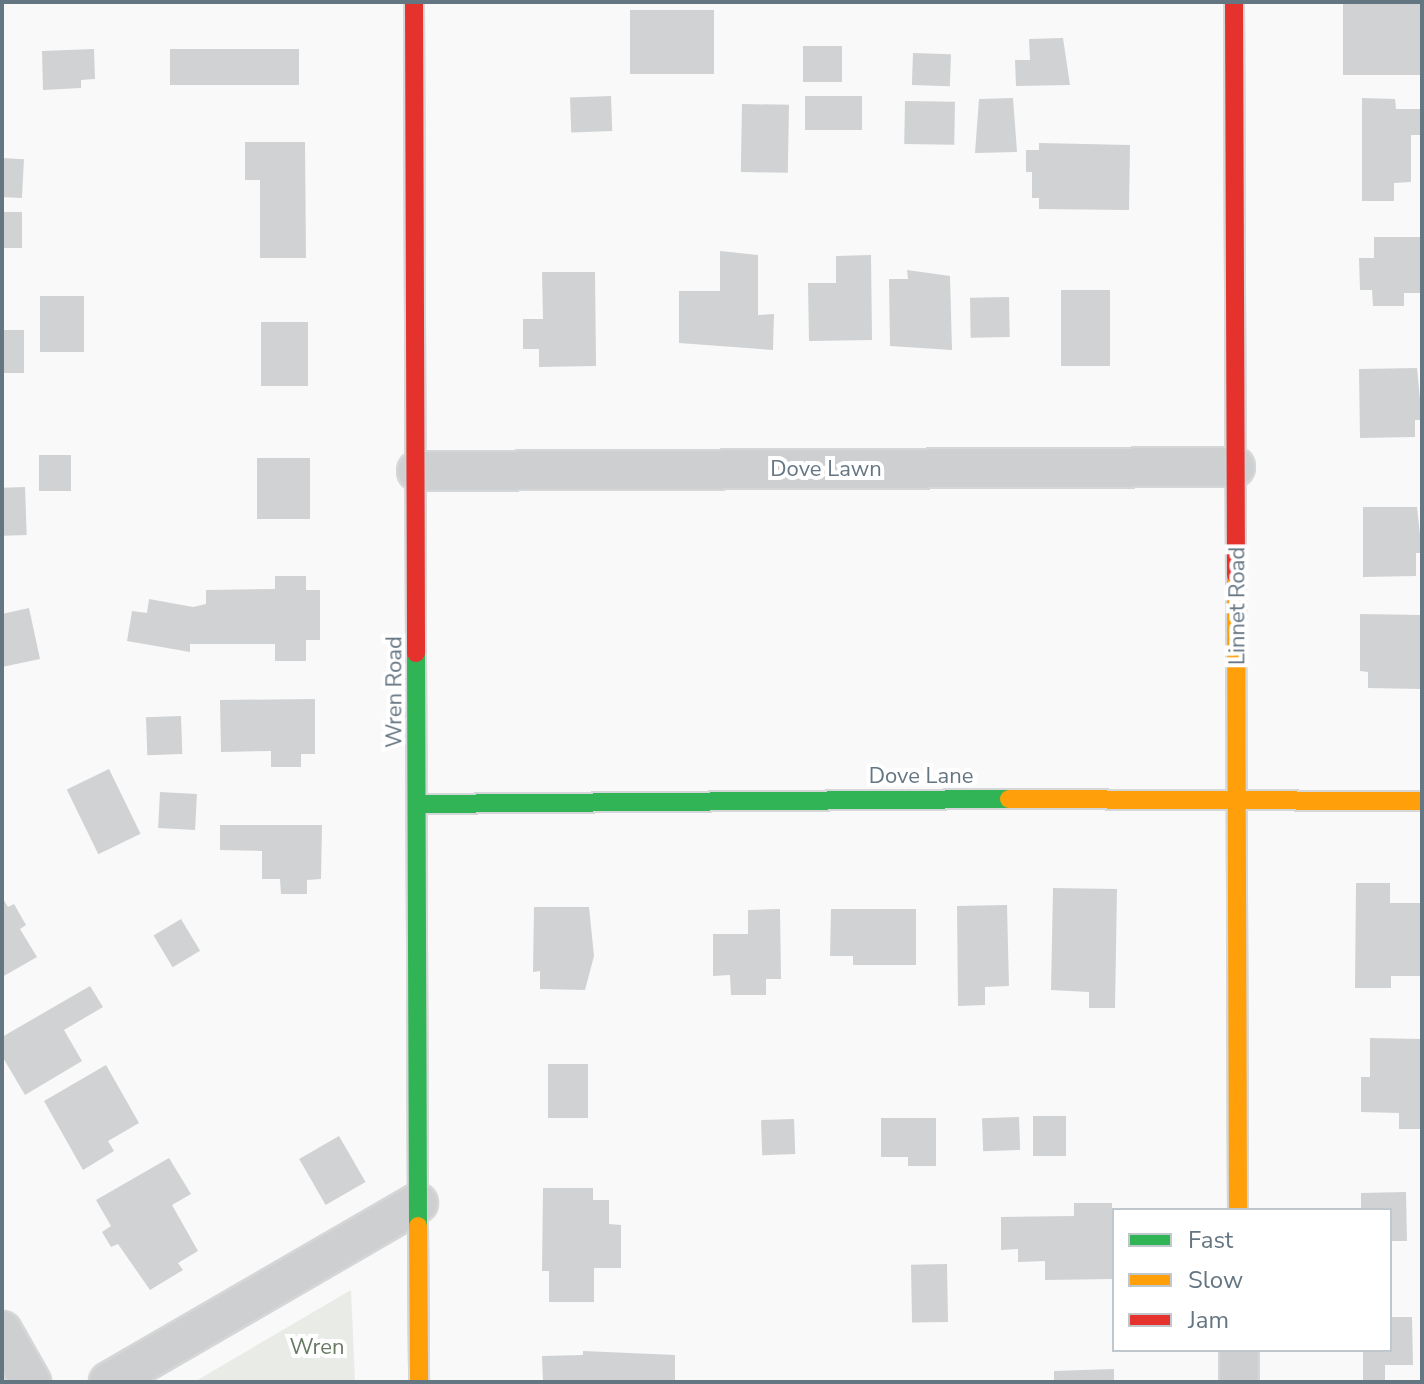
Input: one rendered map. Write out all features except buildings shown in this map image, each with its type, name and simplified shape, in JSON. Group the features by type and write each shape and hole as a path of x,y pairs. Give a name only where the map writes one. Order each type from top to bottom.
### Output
{"street":[{"name":"Wren Road","path":"414,2 419,1382"},
{"name":"Linnet Road","path":"1234,2 1238,1208"},
{"name":"Dove Lawn","path":"417,471 1235,467"},
{"name":"Dove Lane","path":"419,804 1238,798 1422,801"},
{"path":"109,1382 418,1203"},
{"path":"2,1331 31,1382"},
{"path":"1239,1352 1239,1382"}],"green space":[{"name":"Wren","path":"351,1290 355,1382 194,1382"}],"traffic: fast":[{"path":"416,653 418,1226"},
{"path":"419,804 1009,799"}],"traffic: slow":[{"path":"1236,575 1238,1208"},
{"path":"1009,799 1422,801"},
{"path":"418,1226 419,1382"}],"traffic: jam":[{"path":"414,2 416,653"},
{"path":"1234,2 1236,575"}]}
